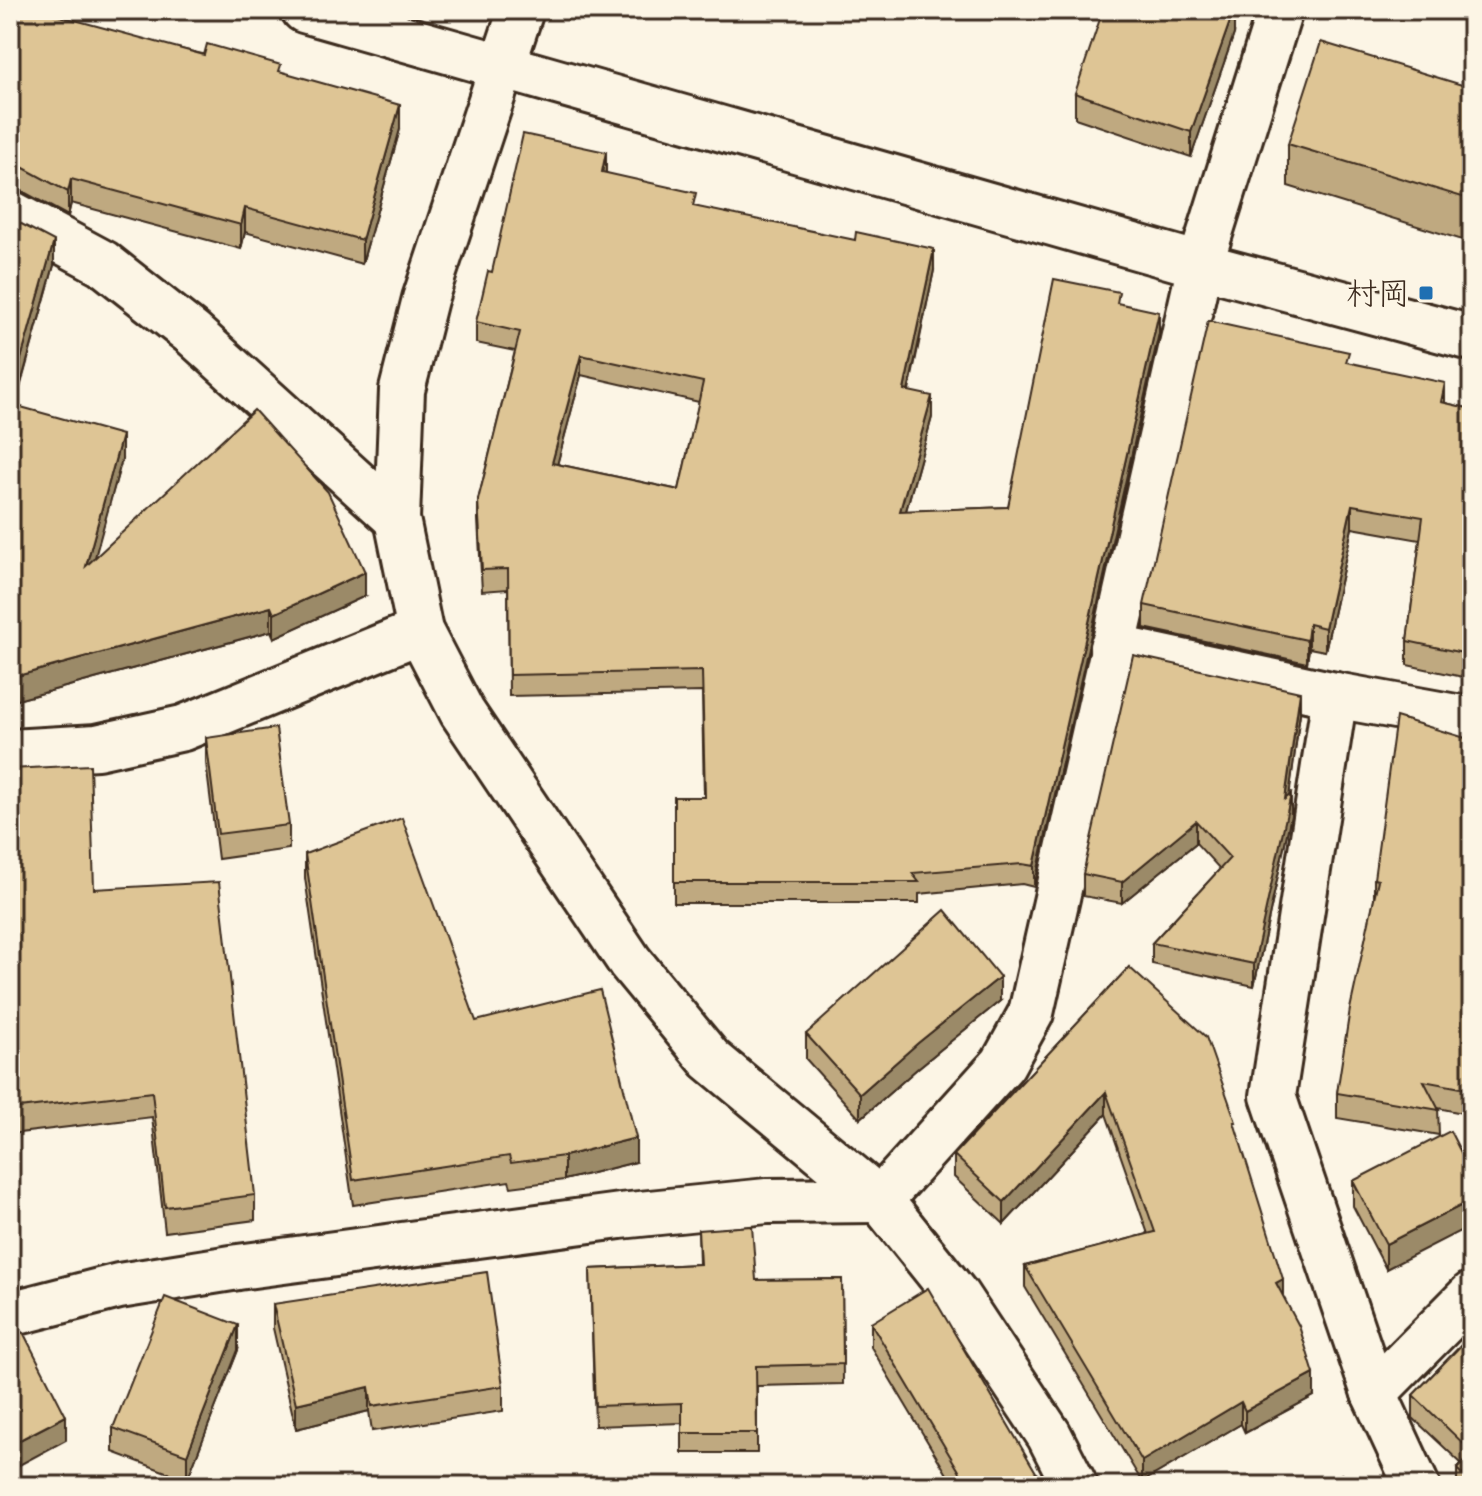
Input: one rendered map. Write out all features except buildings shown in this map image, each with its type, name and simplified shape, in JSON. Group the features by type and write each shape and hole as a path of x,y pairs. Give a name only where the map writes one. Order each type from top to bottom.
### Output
{"street":[{"path":"304,10 1200,265 1472,338"},
{"path":"521,10 425,299 402,390 397,519 420,631 462,712 630,962 710,1059 880,1200 957,1296 1049,1435 1075,1486"},
{"path":"10,1314 119,1286 620,1216 767,1201 880,1200 1003,1064 1031,1013 1200,265 1280,10"},
{"path":"10,213 103,263 193,334 397,519"},
{"path":"10,752 97,747 183,728 420,631"},
{"path":"1112,647 1335,695 1472,720"},
{"path":"1335,695 1273,1096 1374,1393 1417,1486"},
{"path":"1374,1393 1472,1294"}],"place":[{"name":"村岡","path":"1426,293"}]}
